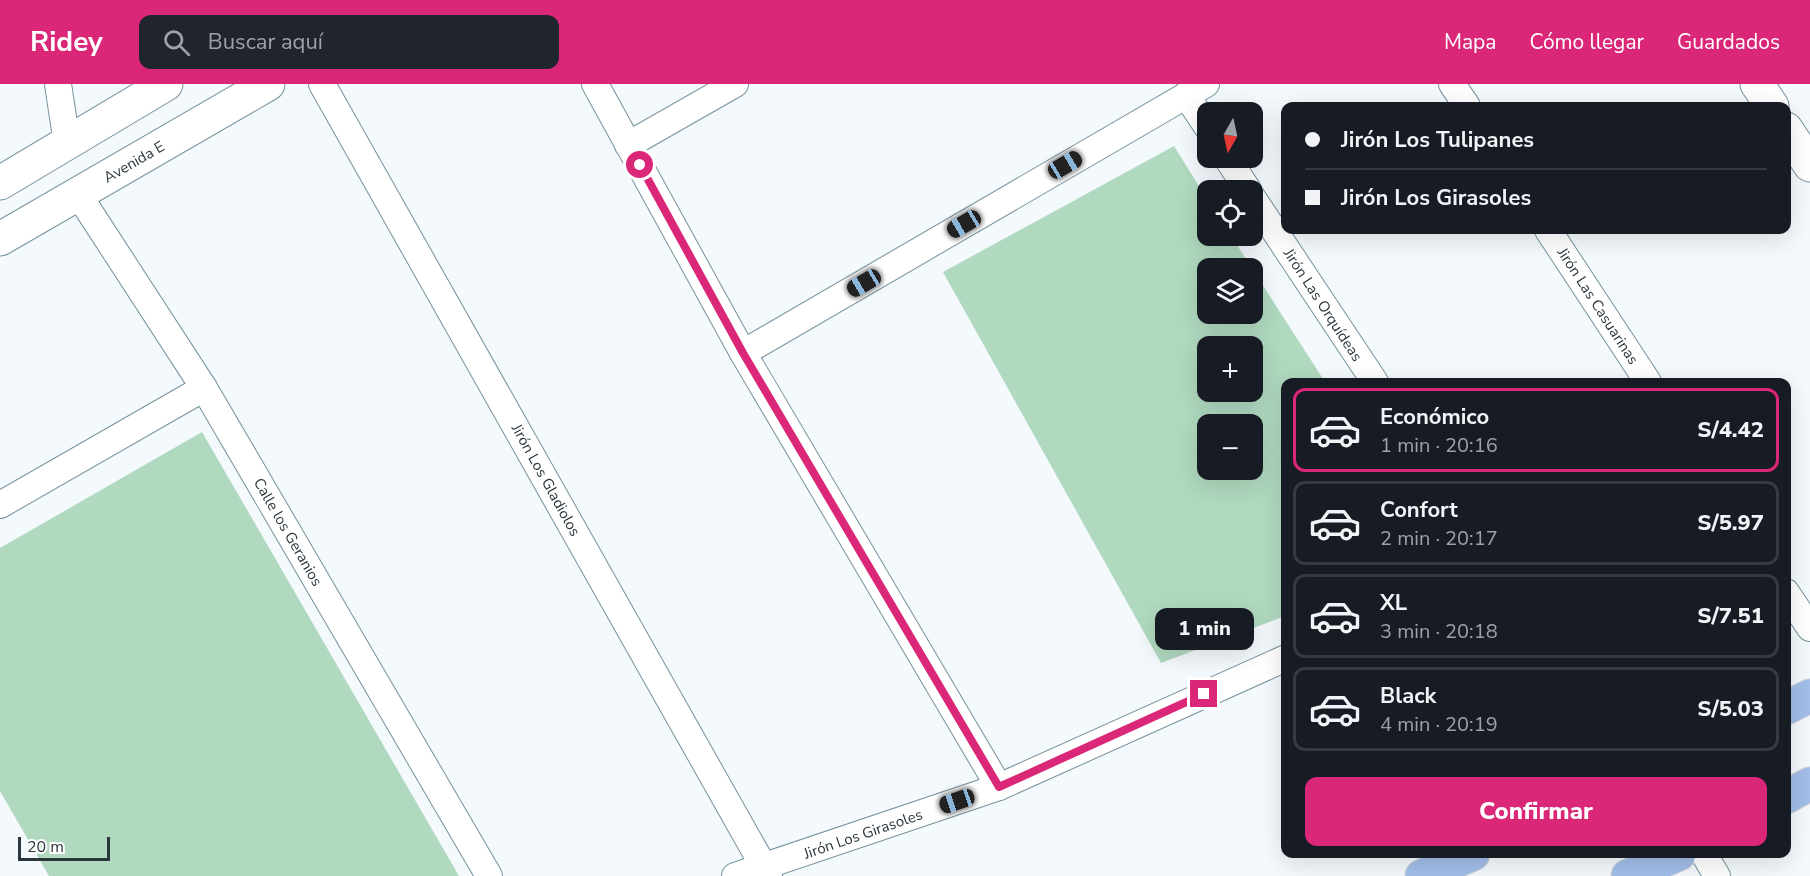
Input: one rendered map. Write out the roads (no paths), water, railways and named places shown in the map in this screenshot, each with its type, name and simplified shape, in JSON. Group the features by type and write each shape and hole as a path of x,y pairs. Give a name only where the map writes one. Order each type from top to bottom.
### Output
{"main road":[{"path":"1791,706 1810,696"},
{"path":"1791,794 1810,784"},
{"path":"1422,876 1464,858"},
{"path":"1628,876 1669,858"}],"street":[{"path":"58,84 67,144"},
{"path":"0,183 165,84"},
{"name":"Avenida E","path":"0,239 268,84"},
{"name":"Jirón Los Gladiolos","path":"322,84 767,872"},
{"path":"596,84 743,353 999,787"},
{"path":"628,145 735,84"},
{"path":"1452,84 1464,102"},
{"path":"1758,84 1769,102"},
{"path":"743,353 1196,90"},
{"path":"1791,136 1810,165"},
{"name":"Calle los Geranios","path":"78,194 204,388 489,876"},
{"name":"Jirón Las Orquídeas","path":"1263,214 1372,378"},
{"name":"Jirón Las Casuarinas","path":"1551,234 1645,378"},
{"path":"0,505 204,388"},
{"path":"1791,600 1810,628"},
{"name":"Jirón Los Girasoles","path":"735,876 767,872 999,787 1281,660"},
{"path":"1707,858 1718,876"}]}
